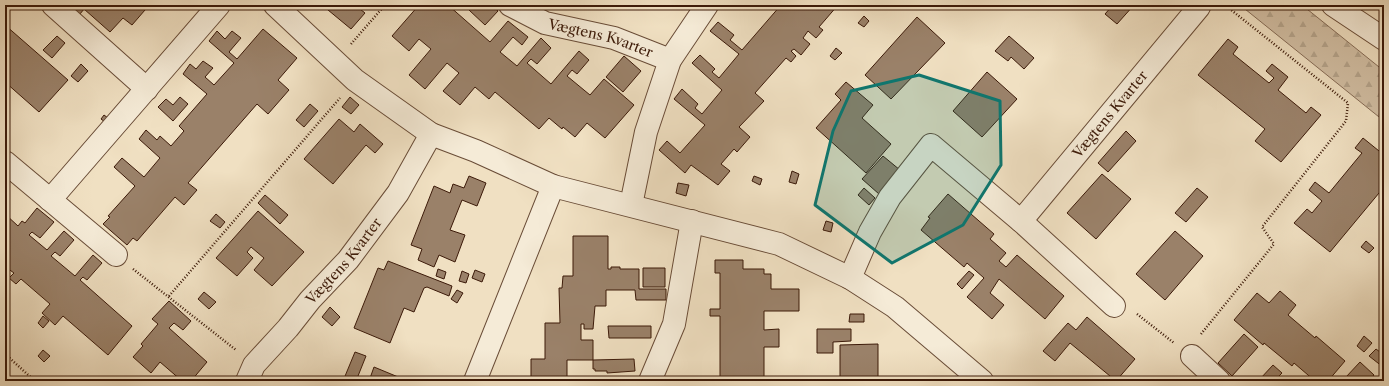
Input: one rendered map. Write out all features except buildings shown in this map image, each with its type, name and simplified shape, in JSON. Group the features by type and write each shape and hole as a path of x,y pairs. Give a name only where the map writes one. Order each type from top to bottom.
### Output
{"street":[{"path":"53,5 147,89"},
{"path":"50,200 220,5"},
{"path":"275,5 355,80 431,134 476,151 553,186 779,244 850,278 895,307 982,381"},
{"name":"Vægtens Kvarter","path":"510,5 545,23 614,38 670,60"},
{"name":"Vægtens Kvarter","path":"631,205 646,132 670,60 707,5"},
{"path":"1334,5 1384,39"},
{"name":"Vægtens Kvarter","path":"1022,221 1199,7"},
{"name":"Vægtens Kvarter","path":"250,373 310,300 348,260 398,193 431,134"},
{"path":"850,278 870,232 890,197 931,145 1022,221 1114,306"},
{"path":"5,162 116,255"},
{"path":"475,381 553,186"},
{"path":"654,380 674,324 692,221"},
{"path":"1192,356 1219,381"}],"path":[{"path":"335,62 385,5"},
{"path":"1114,306 1120,301 1192,356 1202,333 1274,244 1262,227 1346,121 1348,103 1224,5"},
{"path":"169,296 355,80"},
{"path":"116,255 169,296 250,373"},
{"path":"5,354 35,381"}],"highlighted area":[{"path":"919,75 1000,101 1001,165 963,225 892,263 815,205 833,131 851,91"}],"green space":[{"path":"1240,5 1302,5 1384,71 1384,121"}]}
